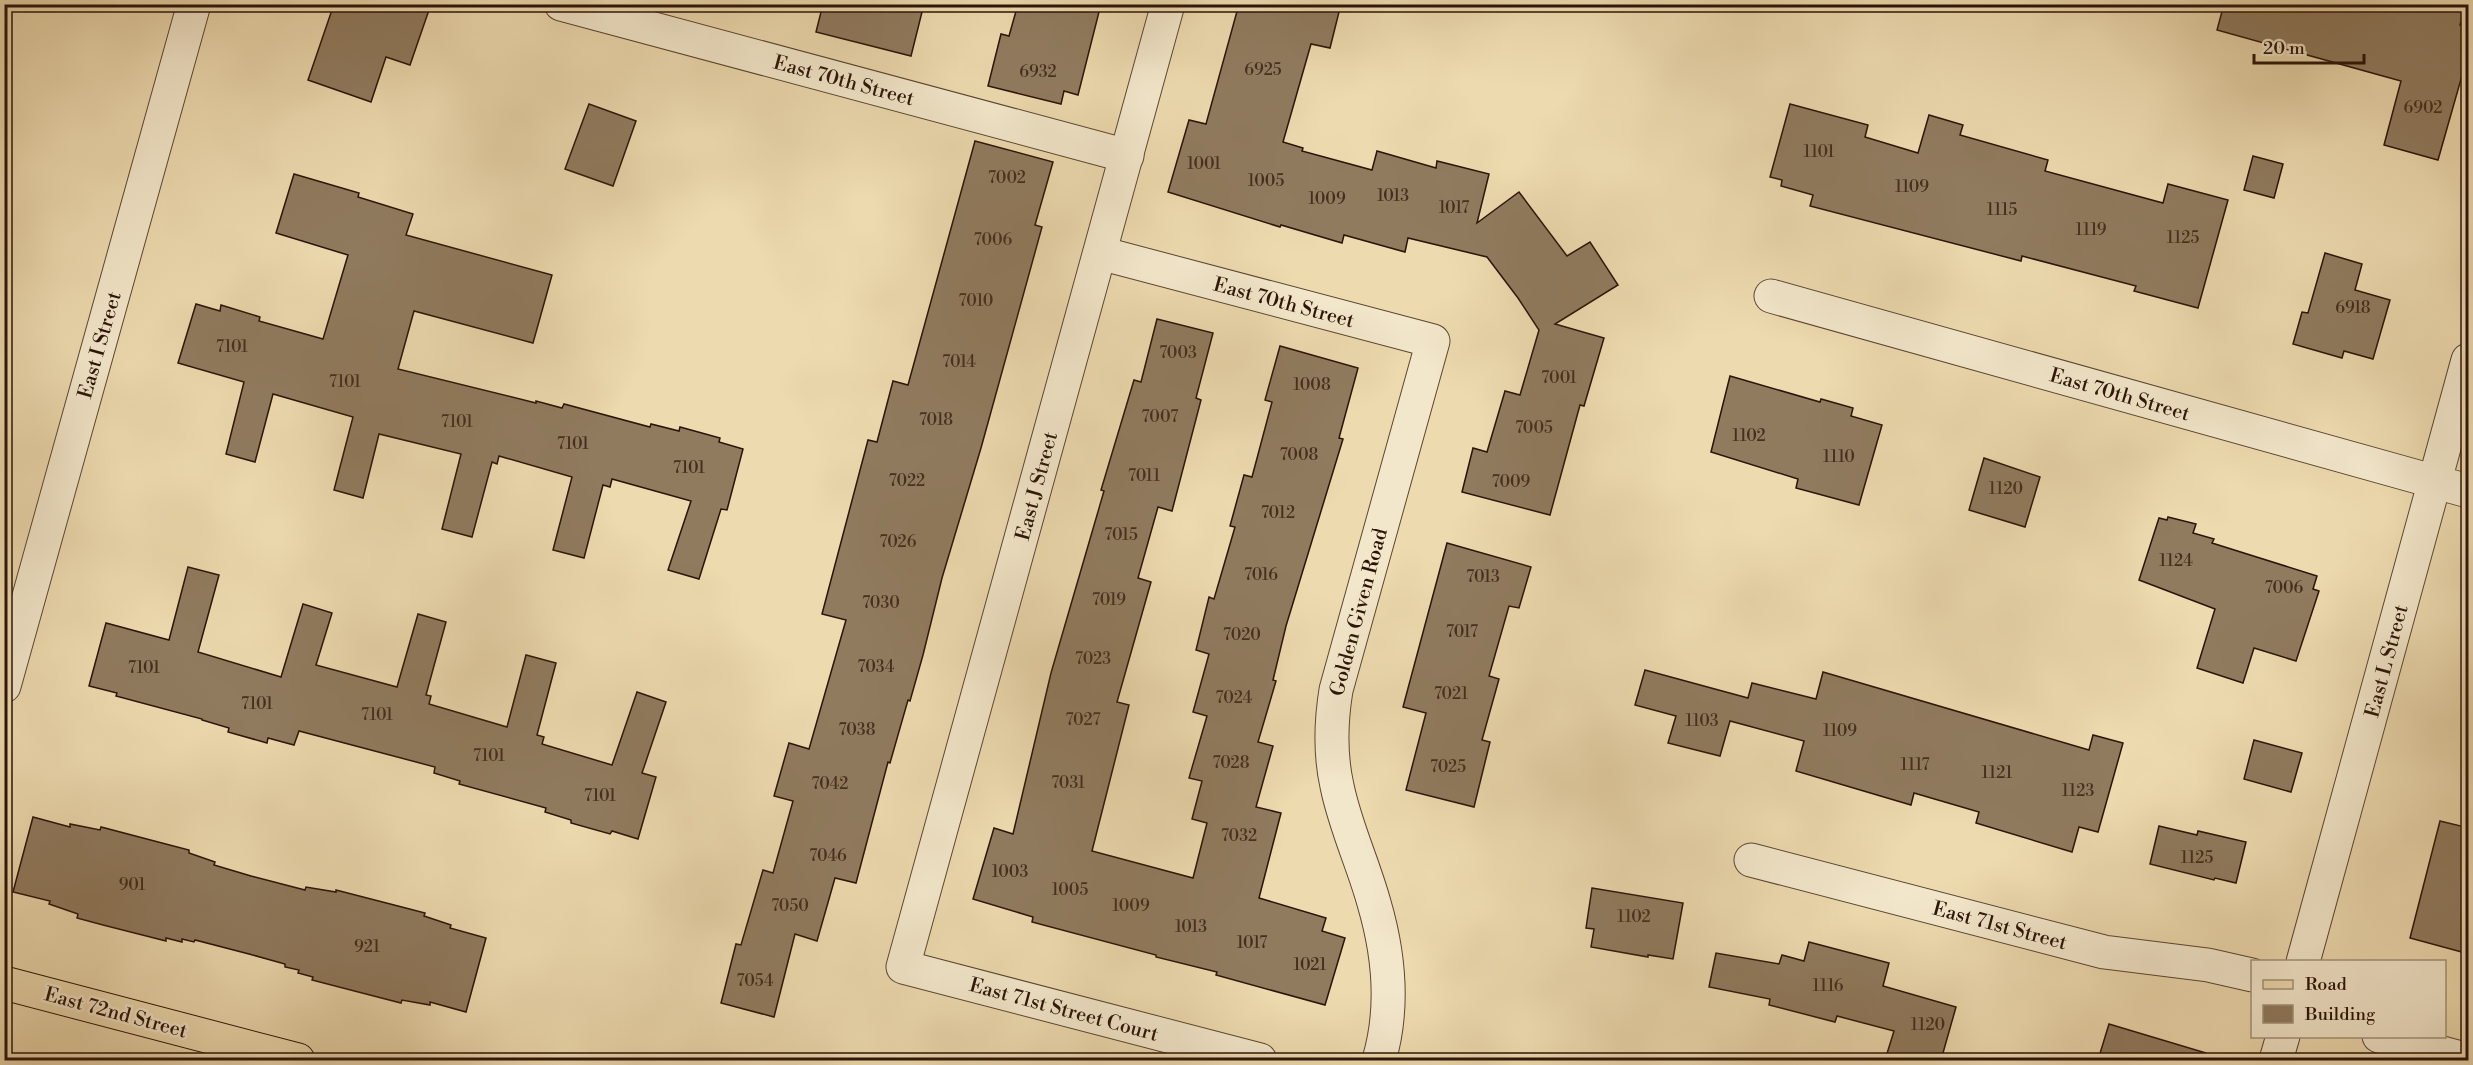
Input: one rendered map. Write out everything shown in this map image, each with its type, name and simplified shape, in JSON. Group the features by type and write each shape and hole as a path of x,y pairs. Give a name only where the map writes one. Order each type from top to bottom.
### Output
{"main road":[{"name":"East 72nd Street","path":"4,983 298,1060"}],"street":[{"name":"East I Street","path":"4,686 195,4"},
{"name":"East 70th Street","path":"561,4 1127,156"},
{"name":"East J Street","path":"903,967 1168,4"},
{"name":"East 70th Street","path":"1100,254 1433,341"},
{"name":"East 70th Street","path":"1771,296 2469,490"},
{"name":"Golden Given Road","path":"1379,1060 1388,1019 1388,976 1374,903 1346,823 1336,783 1332,711 1433,341"},
{"name":"East L Street","path":"2304,960 2469,360"},
{"name":"East 71st Street","path":"1751,860 2104,952 2208,965 2251,975"},
{"name":"East 71st Street Court","path":"903,967 1260,1060"},
{"path":"2276,1060 2282,1038"},
{"path":"2386,1038 2469,1060"}],"building":[{"path":"334,4 412,4 429,10 410,65 386,57 371,102 308,80"},
{"path":"823,4 924,4 911,56 816,32"},
{"path":"1018,4 1101,4 1078,95 1064,91 1061,104 988,86 1001,34 1009,36"},
{"path":"1239,4 1341,4 1330,48 1311,44 1283,142 1303,148 1302,151 1372,170 1377,151 1436,168 1437,161 1489,174 1477,223 1519,192 1567,256 1590,242 1618,285 1555,324 1604,338 1584,406 1580,405 1550,515 1462,492 1473,448 1487,452 1505,391 1520,395 1539,330 1487,257 1408,238 1405,252 1344,235 1342,243 1281,225 1280,227 1168,192 1189,120 1206,124"},
{"path":"2224,4 2466,4 2460,25 2469,27 2469,51 2438,160 2384,145 2401,81 2217,30"},
{"path":"589,104 636,121 613,186 565,169"},
{"path":"1790,104 1868,125 1865,137 1918,153 1929,115 1963,125 1960,135 2048,160 2045,171 2163,203 2168,184 2228,200 2198,308 2134,291 2136,286 2022,256 2021,261 1810,206 1813,195 1781,186 1782,180 1770,177"},
{"path":"975,141 1053,162 1035,225 1042,227 981,448 942,578 910,701 908,700 890,763 888,762 856,883 835,878 817,941 795,934 774,1017 721,1003 736,944 741,945 763,870 773,873 793,801 774,796 789,743 809,749 846,620 822,614 868,440 877,442 893,381 908,385"},
{"path":"2253,156 2283,164 2274,198 2244,190"},
{"path":"294,174 359,193 358,197 413,214 406,235 552,275 533,343 414,311 398,369 536,403 536,401 562,408 564,404 650,427 651,424 679,431 680,427 720,438 719,442 743,449 727,510 721,509 699,579 668,570 691,501 612,479 610,487 603,485 584,558 553,550 572,477 499,456 497,464 492,462 472,537 442,529 461,454 379,434 363,498 334,490 353,417 273,394 255,462 226,454 244,382 178,363 196,304 220,311 221,305 260,317 259,321 323,339 348,255 276,233"},
{"path":"2325,253 2362,264 2355,290 2390,300 2373,359 2344,351 2342,358 2293,344 2302,312 2308,313"},
{"path":"1157,319 1213,333 1196,398 1201,400 1172,511 1158,507 1138,578 1151,582 1117,702 1129,705 1092,851 1193,878 1207,823 1192,819 1202,781 1189,778 1207,716 1193,712 1209,654 1196,650 1209,597 1214,599 1235,527 1230,526 1244,475 1252,477 1272,402 1265,400 1280,346 1358,368 1339,438 1343,439 1286,626 1273,680 1276,681 1258,742 1273,746 1256,807 1281,813 1259,898 1326,918 1322,931 1345,938 1325,1005 1216,975 1217,972 1032,922 1033,917 973,899 994,828 1013,834 1051,673 1104,491 1101,490 1134,380 1141,382"},
{"path":"1730,376 1820,402 1821,399 1853,408 1851,416 1882,425 1859,505 1796,488 1798,479 1711,452"},
{"path":"1984,458 2040,477 2025,527 1969,510"},
{"path":"2168,517 2196,524 2193,533 2214,539 2212,543 2317,576 2313,589 2319,591 2296,661 2254,648 2243,683 2197,668 2215,609 2139,580 2159,518 2167,520"},
{"path":"1447,543 1531,567 1519,608 1509,606 1489,676 1499,679 1482,740 1490,742 1474,807 1406,790 1426,713 1403,707"},
{"path":"188,567 219,575 198,652 281,677 303,604 332,613 316,665 397,687 418,614 446,622 426,695 431,696 429,704 507,727 526,655 556,663 537,735 544,737 542,744 612,765 637,692 666,702 642,773 656,777 638,839 571,823 571,820 545,812 546,808 459,784 460,781 434,773 435,767 299,731 294,745 268,738 267,743 228,732 229,728 202,719 116,696 117,693 89,686 106,623 169,640"},
{"path":"1645,670 1748,698 1752,683 1816,699 1823,672 2089,750 2093,735 2123,743 2098,832 2079,827 2072,852 1976,823 1979,812 1914,793 1911,805 1796,771 1804,741 1730,721 1720,756 1668,743 1676,716 1635,705"},
{"path":"2254,740 2302,753 2291,792 2244,779"},
{"path":"33,817 70,827 70,824 100,830 101,827 189,850 189,853 215,862 214,865 251,876 305,890 306,887 336,892 336,890 425,913 424,916 451,925 450,928 486,938 466,1012 430,1002 430,1005 402,1000 401,1003 312,980 313,977 298,973 299,970 285,967 285,964 195,940 194,942 182,939 182,942 166,938 166,941 103,925 77,918 78,914 49,904 50,901 13,892"},
{"path":"2440,821 2469,828 2469,954 2410,938"},
{"path":"2159,826 2197,835 2198,831 2246,842 2236,883 2215,878 2214,880 2150,864"},
{"path":"1592,888 1683,903 1673,959 1591,947 1594,929 1586,928"},
{"path":"1809,942 1889,963 1883,986 1956,1007 1941,1060 1885,1060 1894,1031 1837,1016 1835,1022 1769,1005 1770,999 1709,987 1716,953 1779,964 1782,955 1804,961"},
{"path":"2109,1024 2206,1053 2205,1060 2098,1060"}]}
